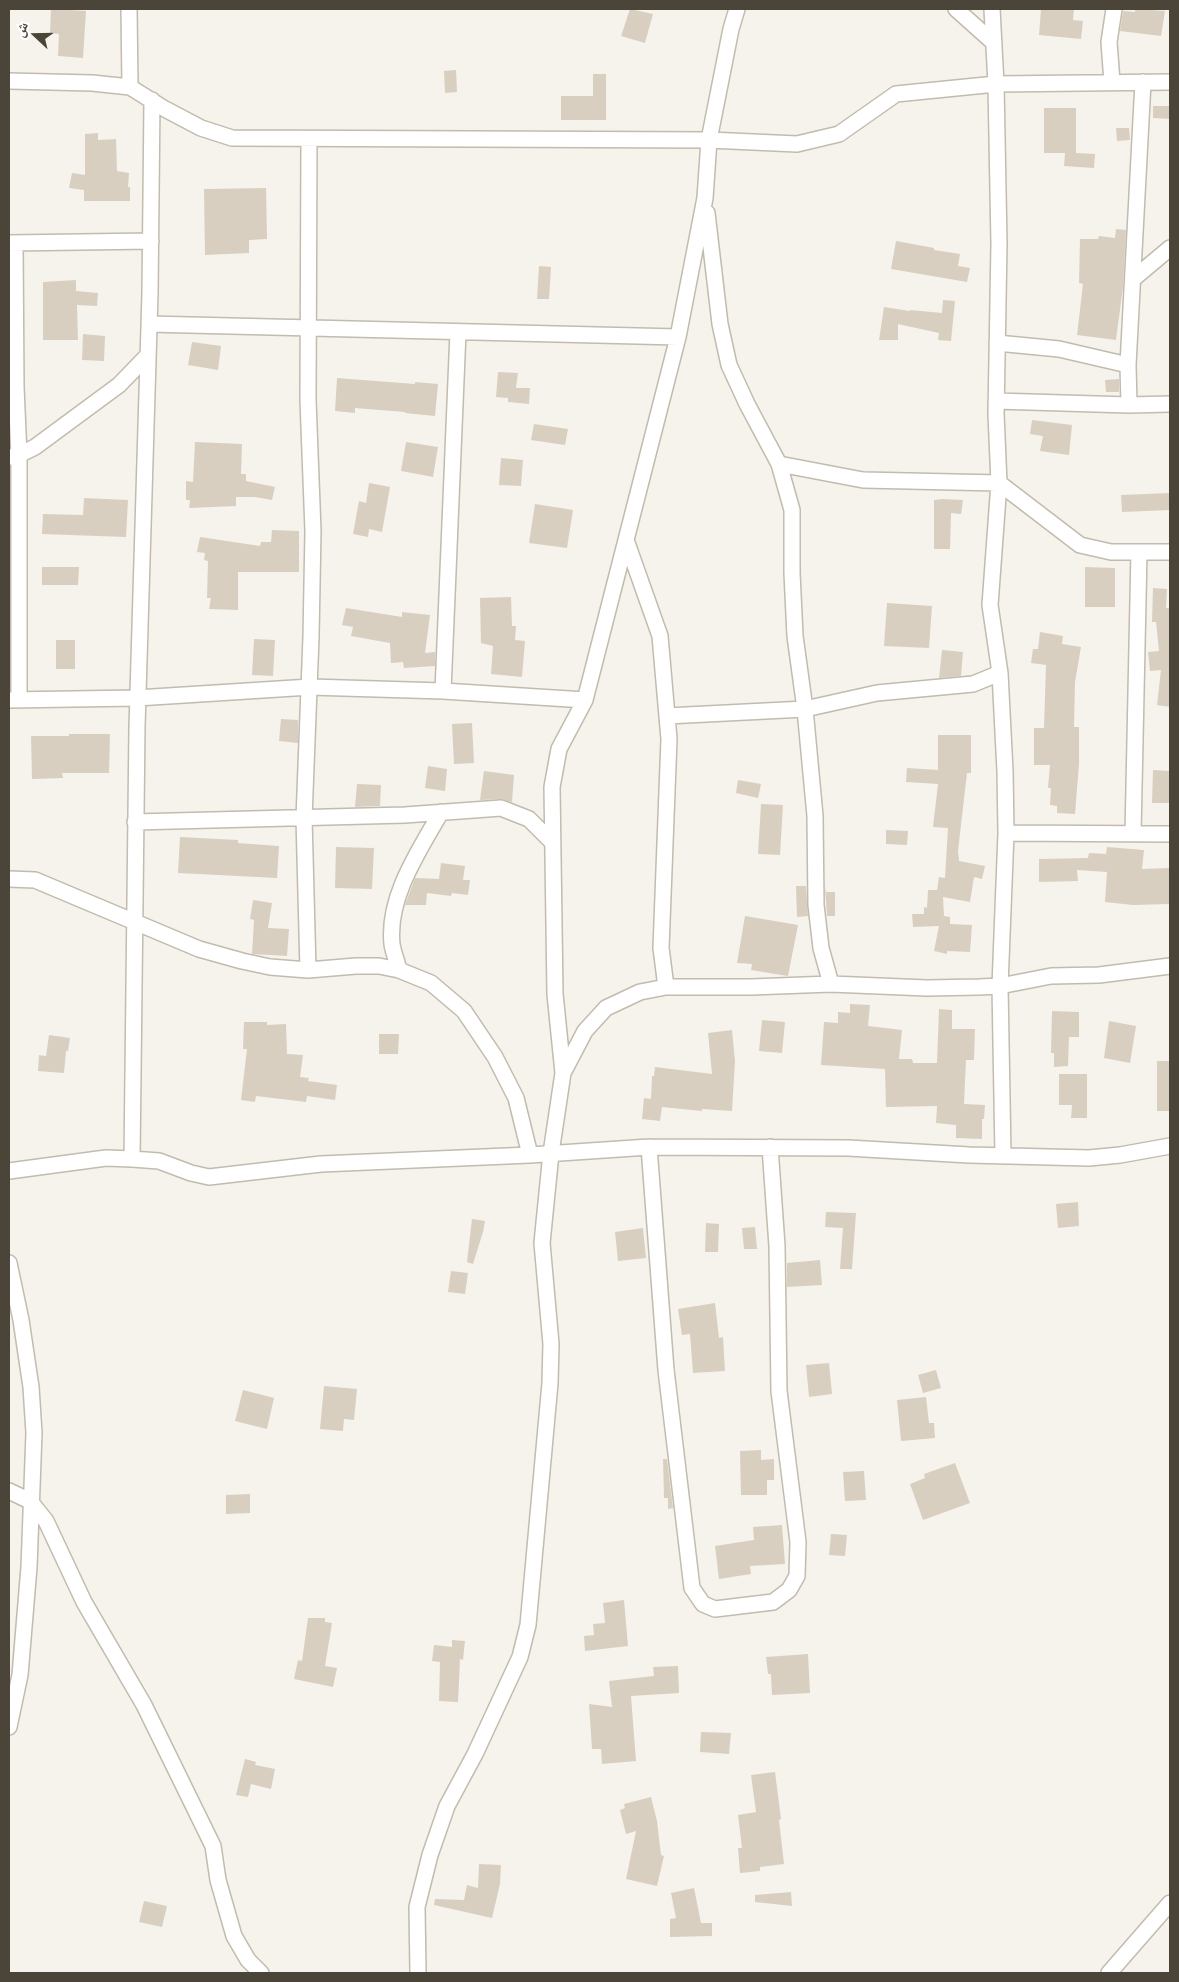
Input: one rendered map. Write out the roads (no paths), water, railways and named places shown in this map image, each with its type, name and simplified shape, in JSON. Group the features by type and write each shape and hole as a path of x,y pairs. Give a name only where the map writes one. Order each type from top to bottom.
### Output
{"street":[{"path":"129,9 130,87"},
{"path":"418,1973 417,1907 430,1855 447,1806 474,1754 520,1656 528,1625 550,1383 551,1344 542,1243 563,1073 555,994 552,787 559,749 585,700 678,337 705,198 709,140 737,9"},
{"path":"956,9 994,43"},
{"path":"992,9 996,84 999,244 996,400 998,483 990,605 1000,673 1005,771 1006,833 1000,986 1003,1155"},
{"path":"1112,82 1109,42 1114,9"},
{"path":"9,81 92,83 130,87 201,128 232,138 709,140 797,144 839,134 896,94 996,84 1170,82"},
{"path":"1129,405 1128,365 1143,82"},
{"path":"132,1159 135,822 149,324 152,100"},
{"path":"308,970 304,818 310,687 313,531 308,400 309,139"},
{"path":"705,198 715,295 729,365 747,404 779,464 792,510 795,636 805,709 815,816 816,905 822,948 831,984"},
{"path":"150,241 12,243 14,700 138,698 310,687 443,691 585,700"},
{"path":"1133,279 1170,248"},
{"path":"149,324 678,337"},
{"path":"443,691 458,332"},
{"path":"997,343 1059,348 1128,365"},
{"path":"14,456 35,447 119,385 148,355"},
{"path":"996,400 1129,405 1170,404"},
{"path":"779,464 863,480 998,483 1080,545 1111,552 1170,552"},
{"path":"626,540 660,636 669,739 661,948 666,987"},
{"path":"1133,834 1139,552"},
{"path":"667,716 805,709 877,693 973,684 1000,673"},
{"path":"135,822 304,818 501,808 529,819 552,842"},
{"path":"399,970 392,945 392,926 396,905 409,870 441,812"},
{"path":"1006,833 1170,834"},
{"path":"9,879 35,880 199,949 242,961 270,967 308,970 379,966 399,970 431,983 464,1011 495,1057 516,1098 530,1155"},
{"path":"563,1073 585,1031 606,1008 640,992 666,987 831,984 928,988 1000,986 1052,976 1099,975 1170,966"},
{"path":"9,1171 106,1158 159,1161 209,1177 321,1164 552,1154 648,1147 848,1148 1089,1158 1120,1155 1170,1146"},
{"path":"648,1147 666,1370 692,1588 703,1604 716,1609 772,1602 789,1590 797,1576 798,1542 779,1391 777,1246 770,1147"},
{"path":"9,1263 21,1320 31,1387 34,1433 29,1567 20,1675 9,1727"},
{"path":"9,1491 30,1501 46,1521 84,1602 153,1723 213,1846 218,1880 234,1936 248,1960 261,1973"},
{"path":"1109,1973 1170,1903"}]}
